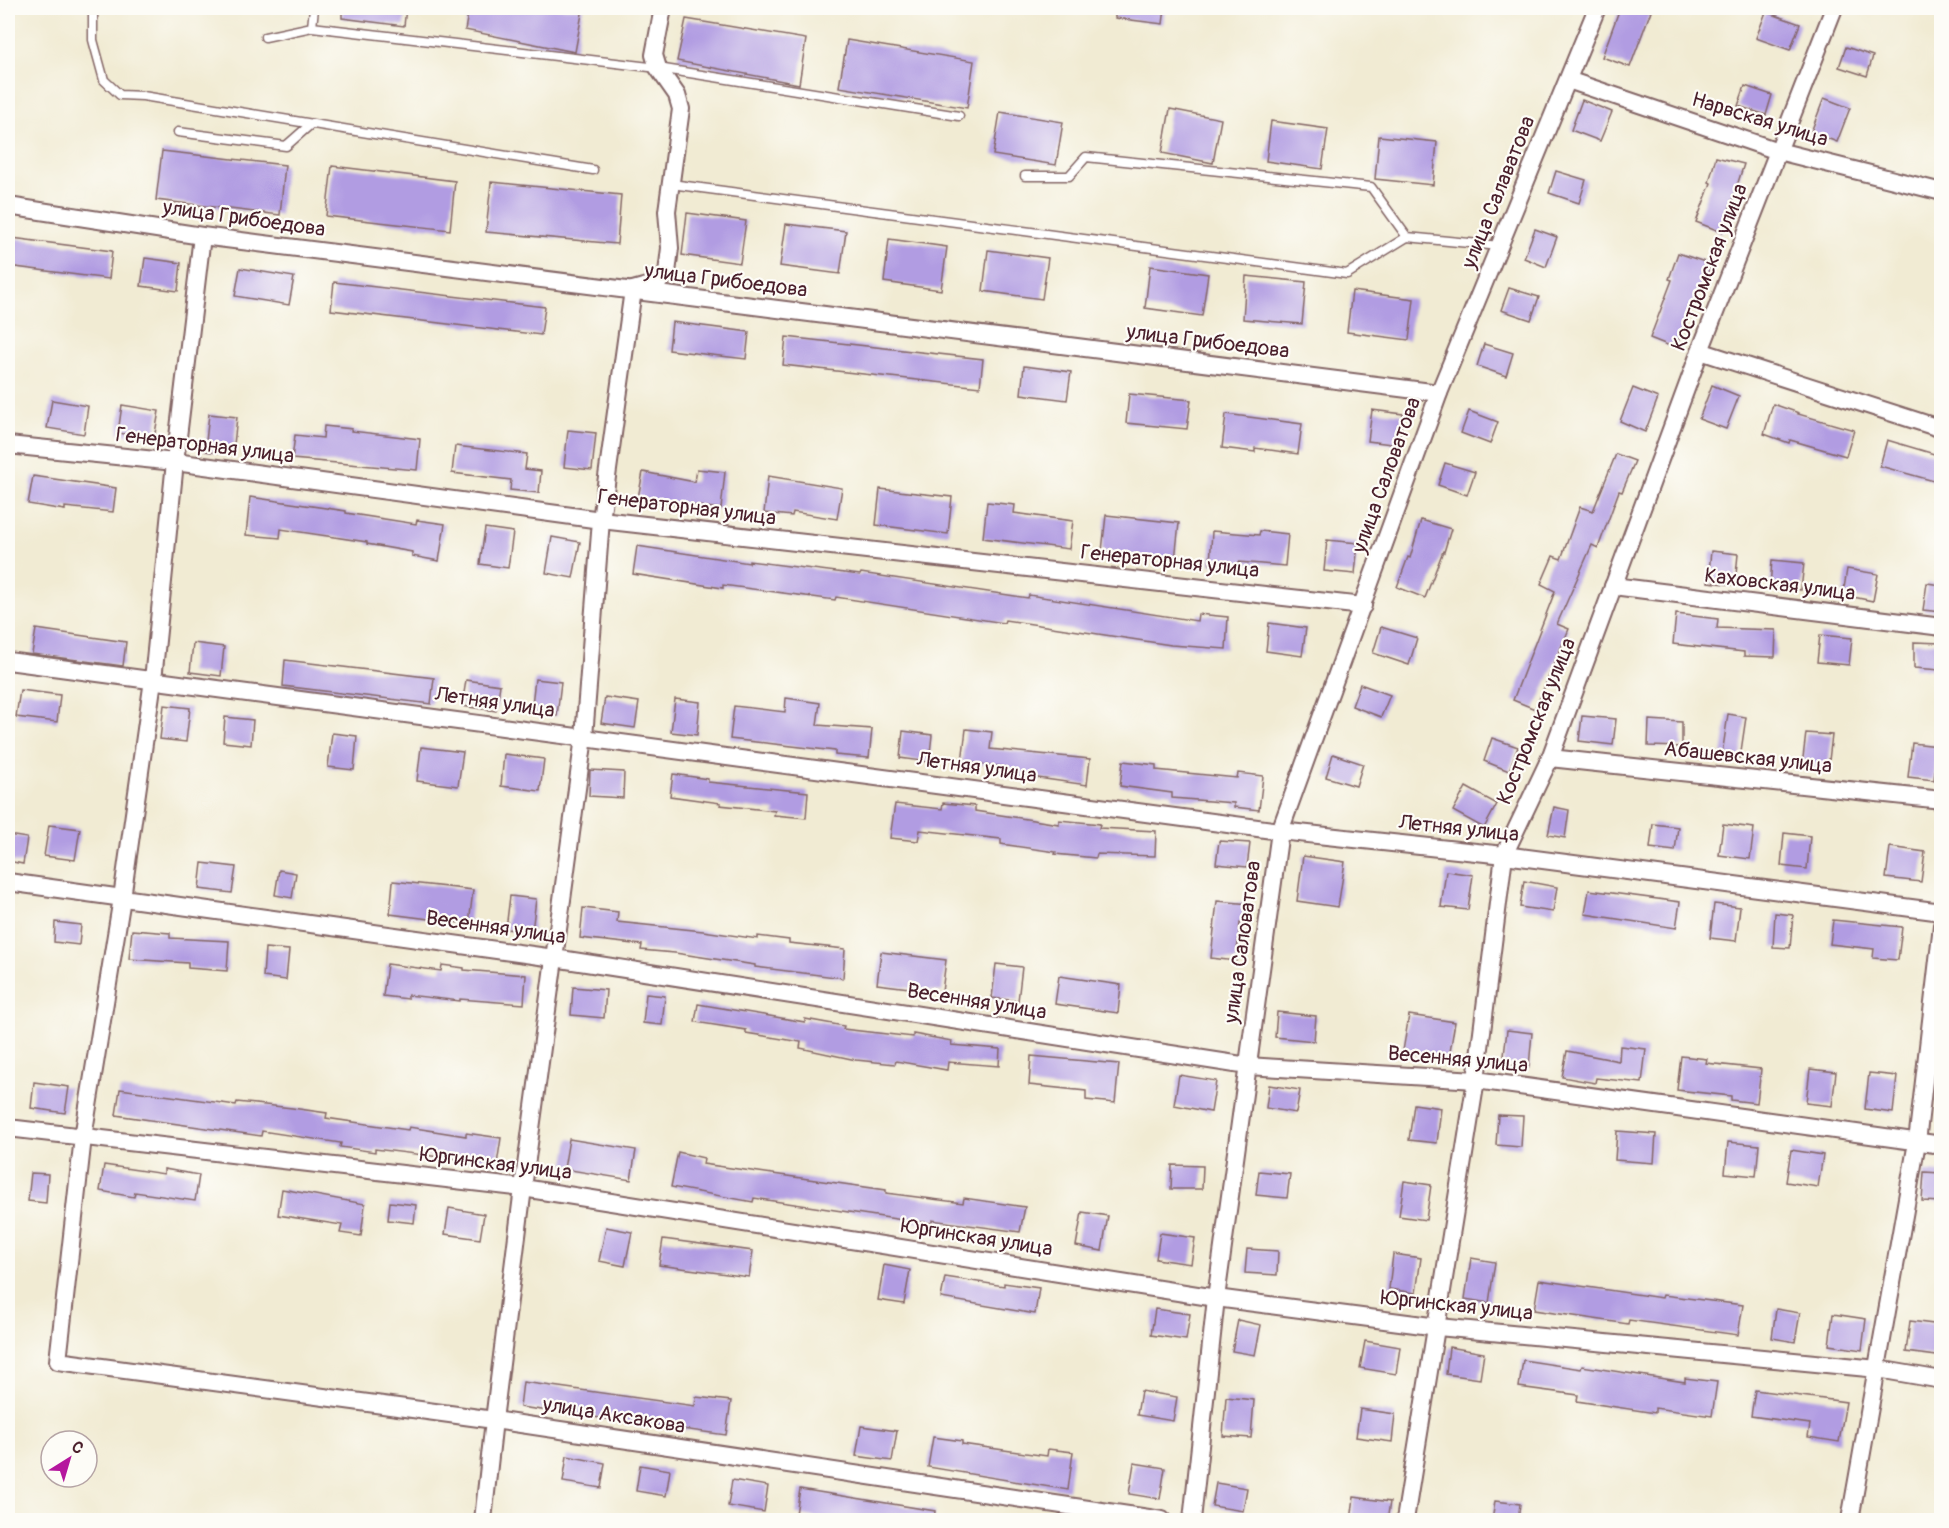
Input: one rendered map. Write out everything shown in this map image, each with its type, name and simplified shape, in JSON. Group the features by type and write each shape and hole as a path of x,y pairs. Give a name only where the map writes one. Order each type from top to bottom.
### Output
{"street":[{"path":"483,1521 523,1188 584,737 601,520 633,290 658,283 667,273 670,248 667,211 681,109 677,95 658,68 654,55 663,8"},
{"name":"улица Салаватова","path":"1439,393 1597,8"},
{"name":"Костромская улица","path":"1405,1521 1476,1080 1504,855 1550,758 1700,351 1834,8"},
{"name":"Нарвская улица","path":"1568,80 1778,152 1941,192"},
{"name":"улица Грибоедова","path":"8,206 202,236 1439,393"},
{"path":"83,1137 122,898 153,680 175,462 202,236"},
{"path":"1700,351 1941,429"},
{"name":"улица Саловатова","path":"1192,1521 1216,1298 1280,831 1439,393"},
{"name":"Генераторная улица","path":"8,444 175,462 601,520 1363,606"},
{"name":"Каховская улица","path":"1613,586 1941,627"},
{"name":"Летняя улица","path":"8,661 1280,831 1504,855 1941,912"},
{"name":"Абашевская улица","path":"1550,758 1941,800"},
{"name":"Весенняя улица","path":"8,882 554,958 1248,1066 1476,1080 1941,1145"},
{"path":"1850,1521 1917,1142 1941,925"},
{"name":"Юргинская улица","path":"8,1128 523,1188 1216,1298 1438,1327 1878,1369 1941,1380"},
{"name":"улица Аксакова","path":"83,1137 58,1361 494,1420 1162,1521"}],"lane":[{"path":"93,8 93,40 104,80 120,95 143,96 593,170"},
{"path":"312,27 314,8"},
{"path":"265,38 312,27 658,68 959,116"},
{"path":"178,132 286,146 311,124"},
{"path":"1025,176 1069,176 1086,157 1371,188 1407,237"},
{"path":"671,184 1347,274 1407,237 1500,246"}],"building":[{"path":"342,8 406,8 404,26 342,18"},
{"path":"469,8 583,8 575,52 465,30"},
{"path":"1115,8 1165,8 1163,24 1115,18"},
{"path":"1620,8 1652,8 1630,67 1602,57"},
{"path":"1766,12 1800,24 1790,50 1756,38"},
{"path":"686,19 806,39 799,84 677,61"},
{"path":"847,40 974,61 967,108 839,87"},
{"path":"1846,47 1873,56 1867,76 1839,67"},
{"path":"1745,86 1772,95 1766,115 1738,106"},
{"path":"1824,98 1850,108 1837,142 1811,132"},
{"path":"1582,100 1612,112 1600,141 1571,130"},
{"path":"1170,109 1221,119 1213,163 1162,153"},
{"path":"1000,112 1063,122 1056,165 993,155"},
{"path":"1271,121 1328,129 1322,169 1266,161"},
{"path":"1379,136 1437,142 1433,185 1375,179"},
{"path":"162,151 285,165 280,215 156,200"},
{"path":"1716,157 1744,164 1722,232 1696,222 1711,183 1709,182"},
{"path":"332,166 455,181 450,230 326,216"},
{"path":"1556,171 1586,180 1579,203 1549,193"},
{"path":"491,182 621,195 617,244 486,232"},
{"path":"687,213 746,221 740,263 682,255"},
{"path":"786,224 846,231 840,274 780,266"},
{"path":"1535,229 1557,237 1546,267 1524,258"},
{"path":"12,238 112,251 109,279 8,266"},
{"path":"889,239 947,247 941,290 884,282"},
{"path":"988,250 1048,258 1042,299 983,291"},
{"path":"1678,253 1711,264 1703,290 1699,289 1675,348 1650,338 1672,280 1669,279"},
{"path":"145,258 181,263 178,291 141,286"},
{"path":"1150,266 1208,274 1202,316 1145,308"},
{"path":"240,268 294,277 289,305 235,296"},
{"path":"1246,276 1306,282 1302,324 1243,319"},
{"path":"334,282 545,307 541,335 331,310"},
{"path":"1509,288 1539,297 1531,320 1501,310"},
{"path":"1352,291 1414,299 1409,340 1347,332"},
{"path":"672,322 749,332 746,359 669,350"},
{"path":"786,337 983,359 980,387 783,365"},
{"path":"1484,344 1513,353 1506,376 1477,366"},
{"path":"1024,366 1071,372 1067,400 1021,394"},
{"path":"1712,385 1739,396 1726,429 1699,419"},
{"path":"1633,388 1658,398 1645,432 1620,421"},
{"path":"1129,394 1191,400 1187,429 1126,423"},
{"path":"52,400 88,406 84,434 47,428"},
{"path":"1773,404 1798,414 1854,430 1846,456 1790,440 1789,443 1764,434"},
{"path":"122,405 159,411 154,439 118,433"},
{"path":"1372,410 1403,414 1399,445 1368,441"},
{"path":"1469,411 1498,422 1490,444 1461,433"},
{"path":"209,414 237,417 233,454 205,451"},
{"path":"1226,414 1302,424 1298,454 1255,448 1255,452 1222,448"},
{"path":"324,426 420,439 417,470 292,459 295,435 323,438"},
{"path":"568,430 596,433 592,470 564,467"},
{"path":"1887,440 1941,456 1941,483 1880,466"},
{"path":"455,446 527,454 525,469 541,471 539,493 510,490 511,480 452,473"},
{"path":"1616,454 1635,461 1622,492 1619,491 1598,548 1592,545 1557,624 1569,629 1535,709 1513,700 1555,591 1541,584 1553,556 1561,559 1580,507 1593,511"},
{"path":"1445,463 1475,472 1467,495 1438,485"},
{"path":"697,469 725,472 721,509 638,498 643,472 695,482"},
{"path":"33,476 116,488 113,512 65,507 65,510 28,504"},
{"path":"768,476 842,488 837,519 793,512 792,516 764,513"},
{"path":"880,489 952,497 948,534 876,525"},
{"path":"250,497 416,524 417,520 445,524 439,561 412,556 412,552 367,544 367,542 281,529 280,538 246,535"},
{"path":"987,502 1015,505 1014,513 1073,521 1069,549 983,538"},
{"path":"1106,515 1179,523 1175,560 1102,551"},
{"path":"1421,520 1451,529 1425,598 1397,587 1408,557 1410,558"},
{"path":"485,528 513,532 508,568 480,564"},
{"path":"1212,531 1259,535 1260,531 1288,534 1285,566 1239,562 1238,566 1210,564"},
{"path":"552,537 580,542 573,578 546,573"},
{"path":"1327,540 1358,543 1355,574 1324,571"},
{"path":"637,546 749,563 749,561 860,575 861,573 1028,598 1029,595 1197,621 1198,614 1228,617 1226,649 1171,645 1005,620 1004,623 836,597 835,600 723,585 723,588 633,574"},
{"path":"1711,551 1738,554 1735,585 1708,582"},
{"path":"1772,560 1804,563 1801,590 1770,587"},
{"path":"1847,569 1878,574 1873,601 1843,595"},
{"path":"1927,583 1941,585 1941,612 1923,610"},
{"path":"1676,614 1718,619 1717,628 1776,630 1775,657 1744,656 1744,652 1673,644"},
{"path":"1269,623 1306,628 1302,656 1266,651"},
{"path":"1381,627 1417,638 1409,665 1373,653"},
{"path":"36,629 126,642 123,666 32,654"},
{"path":"1820,635 1852,638 1849,665 1817,662"},
{"path":"1914,642 1941,643 1941,670 1914,668"},
{"path":"193,643 224,647 221,676 190,672"},
{"path":"285,660 434,678 431,704 283,686"},
{"path":"535,679 561,682 557,716 531,713"},
{"path":"466,680 500,685 496,711 462,706"},
{"path":"1360,684 1390,695 1381,717 1352,706"},
{"path":"20,690 60,695 57,722 16,717"},
{"path":"605,697 639,702 635,728 601,723"},
{"path":"786,698 820,703 817,725 872,729 869,758 835,755 835,751 730,739 734,706 785,712"},
{"path":"675,699 700,702 697,735 671,732"},
{"path":"164,705 190,708 186,742 160,739"},
{"path":"1728,714 1746,717 1740,758 1722,755"},
{"path":"1582,716 1616,719 1613,745 1579,741"},
{"path":"225,717 253,720 251,745 223,742"},
{"path":"1649,720 1682,722 1682,747 1648,746"},
{"path":"966,729 992,732 990,749 1090,759 1087,785 1038,778 1004,777 1005,767 962,762"},
{"path":"903,731 932,735 929,762 900,758"},
{"path":"332,733 357,736 354,770 328,767"},
{"path":"1806,733 1832,735 1828,769 1802,766"},
{"path":"1492,738 1518,747 1509,771 1484,761"},
{"path":"1912,743 1938,746 1934,780 1908,777"},
{"path":"421,747 463,752 458,786 417,781"},
{"path":"504,754 544,759 540,791 501,786"},
{"path":"1333,754 1363,764 1356,786 1326,777"},
{"path":"1123,761 1156,765 1156,770 1237,778 1238,773 1263,776 1259,810 1234,807 1234,803 1172,798 1172,793 1120,786"},
{"path":"590,770 624,772 623,798 589,796"},
{"path":"673,774 708,779 708,782 808,792 806,818 774,815 775,811 720,805 721,803 670,796"},
{"path":"1466,787 1497,804 1484,828 1453,811"},
{"path":"943,803 975,806 975,811 1059,824 1059,820 1100,824 1099,828 1156,831 1155,856 1097,854 1096,858 1055,854 1056,852 1001,844 1001,839 920,830 918,841 890,838 895,804 942,809"},
{"path":"1554,807 1569,810 1565,838 1548,835"},
{"path":"1653,824 1678,827 1675,851 1650,848"},
{"path":"1723,824 1754,828 1750,859 1719,855"},
{"path":"49,825 80,829 75,860 44,856"},
{"path":"1784,833 1810,836 1807,869 1781,866"},
{"path":"8,835 27,838 23,864 8,861"},
{"path":"1219,841 1250,843 1247,867 1216,864"},
{"path":"1890,847 1925,852 1921,882 1886,878"},
{"path":"1303,856 1345,862 1338,907 1297,901"},
{"path":"202,863 236,867 232,893 199,889"},
{"path":"279,870 296,873 292,898 275,895"},
{"path":"1446,871 1473,875 1468,910 1441,907"},
{"path":"393,881 473,890 469,924 390,914"},
{"path":"1524,881 1557,887 1553,912 1520,907"},
{"path":"1589,890 1680,902 1676,928 1585,914"},
{"path":"510,896 536,899 532,932 506,929"},
{"path":"1217,901 1250,904 1248,924 1240,923 1236,961 1211,958"},
{"path":"1714,904 1740,907 1736,941 1710,938"},
{"path":"583,908 618,912 617,922 758,939 758,936 789,940 789,943 845,949 843,978 641,950 642,945 580,938"},
{"path":"1775,913 1793,915 1790,948 1773,947"},
{"path":"1833,920 1902,927 1898,960 1873,958 1874,949 1830,944"},
{"path":"55,922 81,925 79,945 54,942"},
{"path":"132,930 170,933 170,938 229,941 227,971 188,968 188,963 129,959"},
{"path":"265,948 289,950 286,980 263,977"},
{"path":"881,952 946,960 942,992 877,984"},
{"path":"387,964 441,971 442,965 464,968 464,970 526,975 524,1004 460,999 460,1001 408,995 408,999 383,996"},
{"path":"996,964 1022,967 1018,1001 992,998"},
{"path":"1059,976 1121,985 1118,1013 1055,1004"},
{"path":"573,987 606,990 604,1018 571,1015"},
{"path":"646,994 665,996 662,1025 643,1023"},
{"path":"698,1004 805,1022 805,1019 844,1026 843,1029 913,1037 913,1034 952,1041 951,1045 1000,1049 999,1066 948,1062 947,1070 896,1061 895,1064 856,1060 800,1048 801,1042 695,1022"},
{"path":"1277,1012 1316,1016 1314,1041 1275,1037"},
{"path":"1409,1015 1455,1022 1449,1058 1403,1051"},
{"path":"1507,1030 1532,1033 1529,1067 1503,1064"},
{"path":"1620,1046 1646,1049 1642,1083 1596,1078 1595,1083 1562,1077 1567,1051 1619,1061"},
{"path":"1031,1056 1119,1064 1115,1103 1086,1100 1086,1091 1029,1085"},
{"path":"1681,1056 1707,1059 1706,1063 1761,1069 1757,1103 1731,1100 1731,1096 1677,1090"},
{"path":"1810,1069 1836,1072 1832,1106 1806,1103"},
{"path":"1869,1073 1897,1076 1893,1113 1865,1109"},
{"path":"1179,1075 1216,1081 1211,1112 1174,1105"},
{"path":"34,1082 69,1087 65,1113 31,1108"},
{"path":"1269,1085 1300,1090 1296,1113 1266,1108"},
{"path":"120,1089 236,1105 237,1102 292,1108 327,1113 326,1118 408,1130 409,1127 466,1136 466,1133 501,1138 497,1164 375,1149 375,1152 340,1147 341,1143 262,1131 261,1136 116,1115"},
{"path":"1414,1104 1441,1108 1437,1143 1409,1140"},
{"path":"1498,1115 1523,1116 1521,1147 1496,1145"},
{"path":"1617,1131 1656,1134 1654,1163 1615,1160"},
{"path":"569,1139 636,1150 631,1180 564,1169"},
{"path":"1728,1142 1759,1145 1756,1176 1725,1173"},
{"path":"1791,1150 1823,1155 1818,1187 1786,1182"},
{"path":"678,1152 704,1158 703,1164 886,1190 886,1193 963,1203 964,1198 1025,1207 1020,1232 932,1220 932,1223 903,1220 754,1198 753,1202 671,1187"},
{"path":"104,1165 164,1174 164,1169 199,1175 195,1201 135,1192 134,1197 100,1191"},
{"path":"1172,1165 1203,1166 1202,1189 1171,1189"},
{"path":"1259,1171 1290,1174 1287,1198 1256,1195"},
{"path":"1924,1172 1941,1173 1941,1202 1922,1201"},
{"path":"31,1173 48,1174 46,1203 28,1201"},
{"path":"1404,1181 1431,1185 1426,1220 1399,1216"},
{"path":"282,1189 365,1204 361,1236 340,1233 342,1225 278,1215"},
{"path":"390,1202 416,1205 414,1223 388,1220"},
{"path":"449,1208 484,1214 480,1239 445,1234"},
{"path":"1082,1212 1108,1216 1102,1251 1076,1246"},
{"path":"606,1227 632,1232 625,1266 599,1261"},
{"path":"1160,1233 1195,1238 1191,1264 1156,1259"},
{"path":"663,1239 753,1251 749,1277 659,1265"},
{"path":"1247,1249 1278,1251 1277,1275 1245,1273"},
{"path":"1393,1254 1421,1258 1416,1293 1389,1289"},
{"path":"1471,1258 1495,1262 1489,1303 1465,1299"},
{"path":"884,1265 910,1270 904,1304 878,1300"},
{"path":"945,1277 1004,1286 1004,1283 1039,1288 1035,1314 941,1298"},
{"path":"1539,1280 1662,1298 1663,1295 1743,1305 1738,1335 1629,1320 1628,1324 1534,1310"},
{"path":"1155,1309 1190,1314 1186,1340 1151,1335"},
{"path":"1776,1309 1800,1313 1795,1342 1772,1338"},
{"path":"1833,1314 1866,1319 1862,1350 1829,1345"},
{"path":"1238,1320 1261,1325 1255,1355 1232,1351"},
{"path":"1910,1321 1941,1325 1936,1356 1906,1352"},
{"path":"1365,1341 1400,1347 1396,1374 1360,1368"},
{"path":"1449,1347 1484,1353 1480,1379 1446,1374"},
{"path":"1523,1360 1581,1369 1582,1366 1685,1382 1685,1378 1717,1382 1712,1416 1655,1408 1655,1413 1577,1401 1578,1395 1519,1387"},
{"path":"523,1382 695,1406 696,1397 731,1401 726,1435 520,1407"},
{"path":"1755,1390 1846,1402 1839,1442 1808,1437 1810,1424 1751,1416"},
{"path":"1141,1391 1177,1397 1173,1421 1137,1415"},
{"path":"1226,1397 1254,1400 1251,1438 1223,1436"},
{"path":"1360,1409 1395,1414 1392,1442 1356,1437"},
{"path":"861,1426 897,1431 892,1461 856,1456"},
{"path":"933,1437 962,1441 962,1444 1047,1456 1048,1449 1073,1452 1068,1490 928,1467"},
{"path":"567,1456 605,1463 601,1488 563,1482"},
{"path":"1134,1463 1165,1468 1160,1499 1129,1494"},
{"path":"640,1465 670,1470 666,1496 636,1491"},
{"path":"732,1480 768,1486 764,1512 728,1506"},
{"path":"1216,1483 1247,1488 1243,1511 1212,1506"},
{"path":"800,1489 935,1511 934,1521 834,1521 796,1514"},
{"path":"1354,1497 1390,1502 1387,1521 1351,1521"},
{"path":"1495,1501 1520,1504 1518,1521 1492,1521"}]}
